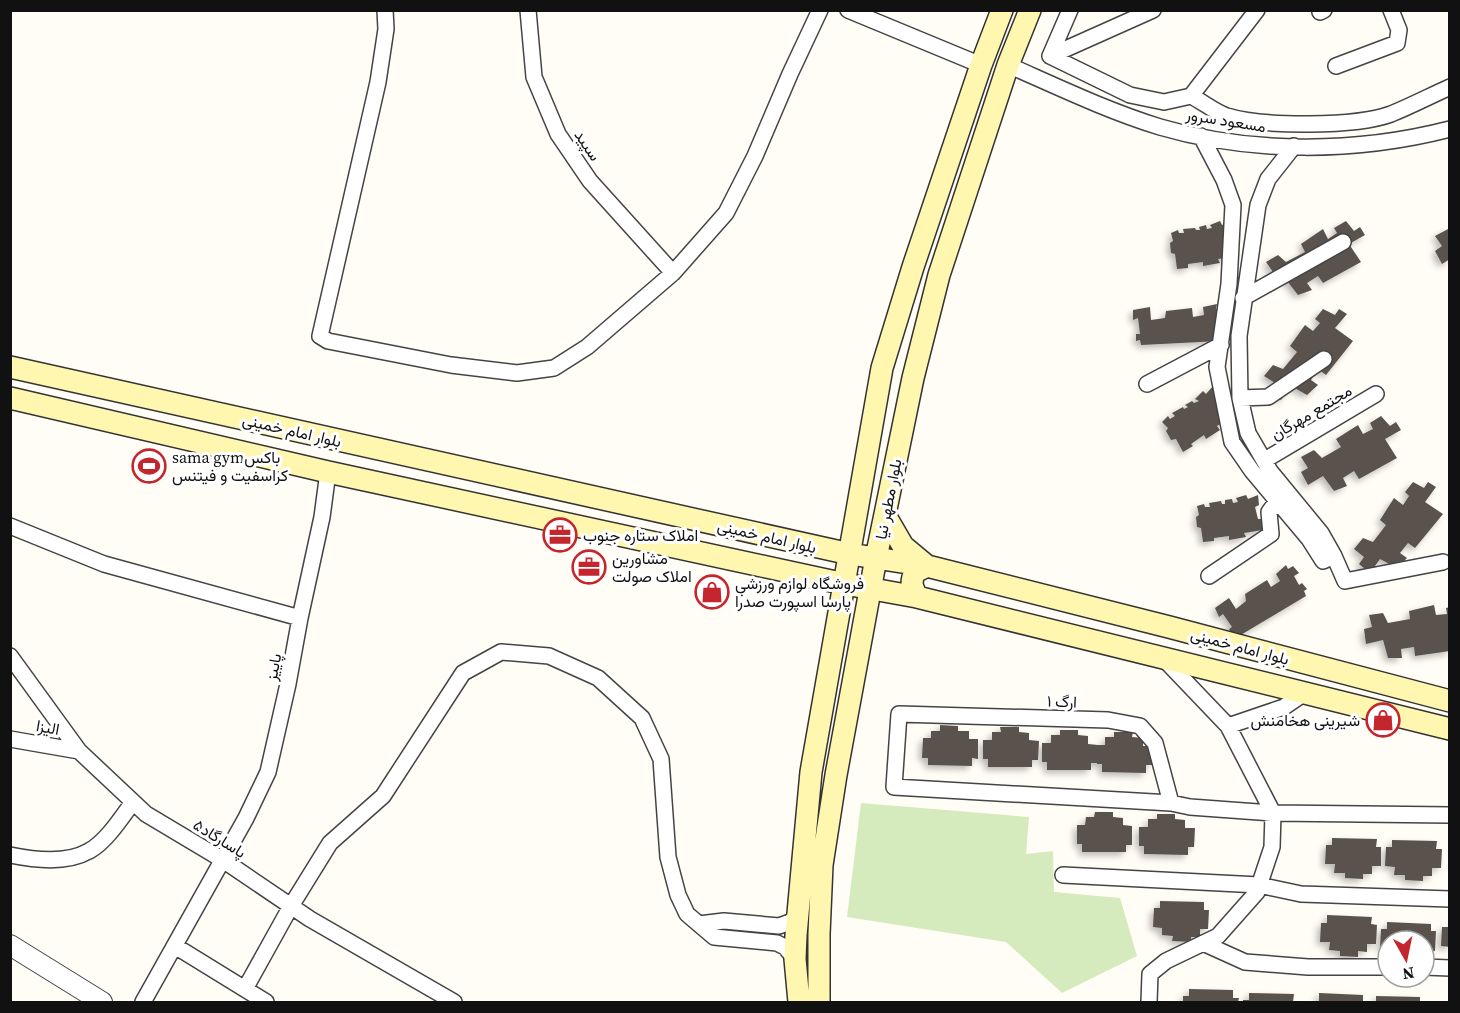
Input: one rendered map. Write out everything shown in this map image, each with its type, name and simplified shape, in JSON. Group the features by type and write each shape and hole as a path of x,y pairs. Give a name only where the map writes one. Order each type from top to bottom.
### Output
{"main road":[{"name":"بلوار مطهر نیا","path":"799,1002 795,959 811,772 882,368 913,267 981,65 1002,10"},
{"name":"بلوار مطهر نیا","path":"819,1002 822,865 836,775 872,590 876,558 913,378 939,275 1008,65 1030,10"},
{"name":"بلوار امام خمینی","path":"10,367 850,554 927,566 1449,701"},
{"name":"بلوار امام خمینی","path":"10,398 328,472 872,590 918,597 1449,729"},
{"path":"885,516 903,546 927,566 915,572 912,578 912,586 918,597"},
{"path":"802,575 814,561 810,545"},
{"path":"797,925 819,934"}],"street":[{"path":"385,10 386,29 378,82 320,336 328,341 451,366 517,373 554,368 586,348 673,273 726,213 820,10"},
{"name":"سپید","path":"528,10 534,77 558,134 590,181 673,273"},
{"path":"848,10 981,65"},
{"path":"1050,56 1070,10"},
{"path":"1050,56 1153,10"},
{"path":"1050,56 1130,95 1164,102 1191,96 1257,10"},
{"path":"1336,66 1397,43 1399,30 1391,10"},
{"name":"مسعود سرور","path":"1008,65 1100,106 1161,127 1245,144 1336,146 1377,143 1415,138 1449,129"},
{"path":"1191,96 1226,116 1257,121 1321,124 1355,121 1390,114 1449,87"},
{"path":"1201,136 1224,180 1233,205 1229,284 1217,367 1232,442 1252,471 1309,539 1323,561 1334,556"},
{"path":"1294,146 1268,179 1257,205 1239,336 1240,398 1248,433 1270,471 1321,533 1345,581 1443,562"},
{"path":"1233,205 1243,201 1251,201 1257,205"},
{"path":"1243,298 1343,242"},
{"path":"1147,384 1221,345"},
{"path":"1240,398 1268,397 1324,359"},
{"name":"مجتمع مهرگان","path":"1264,460 1376,394"},
{"name":"پاییز","path":"143,1002 223,860 268,772 322,517 328,472"},
{"path":"1209,576 1271,534 1269,512 1277,501"},
{"path":"10,526 104,564 300,618"},
{"path":"245,989 291,906 330,843 383,796 463,674 501,652 549,656 598,678 642,718 661,759 668,857 678,895 687,914 714,937 777,943 785,947 795,959"},
{"name":"پاسارگاد۵","path":"10,656 79,751 147,814 223,860 291,906 454,1002"},
{"path":"1149,1002 1150,974 1166,962 1218,936 1257,892 1272,847 1273,813 1228,726 1164,659"},
{"path":"1228,726 1268,714 1306,693"},
{"name":"ارگ ۱","path":"899,714 1108,720 1140,726 1155,744 1171,803 894,787 899,714"},
{"name":"الیزا","path":"10,739 79,751"},
{"path":"10,855 63,859 90,851 109,833 133,802"},
{"path":"1171,803 1190,807 1273,813 1449,815"},
{"path":"1063,875 1259,885 1301,894 1449,899"},
{"path":"699,924 724,921 779,926 797,925"},
{"path":"1203,943 1245,962 1308,967 1376,967"},
{"path":"10,945 102,1002"},
{"path":"175,946 266,1002"}],"green space":[{"path":"861,803 1029,817 1026,854 1053,851 1054,892 1120,898 1137,956 1062,993 1006,942 847,917"}],"building":[{"path":"1220,221 1222,225 1232,221 1237,257 1218,259 1220,263 1203,266 1203,262 1188,264 1188,268 1177,269 1175,254 1171,253 1170,243 1173,241 1171,233 1178,230 1179,233 1184,233 1183,229 1200,230 1199,227 1206,225 1207,229 1212,228 1210,225"},
{"path":"1346,221 1354,231 1360,227 1365,235 1349,244 1361,262 1323,283 1318,276 1307,283 1312,290 1298,295 1287,281 1265,277 1273,272 1266,262 1278,255 1286,262 1305,252 1301,244 1323,229 1328,239 1337,233 1334,228"},
{"path":"1450,230 1450,259 1442,264 1435,251 1442,246 1435,236"},
{"path":"1217,304 1216,309 1222,308 1220,341 1141,345 1140,340 1136,341 1136,334 1140,334 1138,318 1133,320 1133,310 1150,307 1151,320 1165,318 1166,311 1192,308 1193,317 1204,315 1203,307"},
{"path":"1323,309 1335,315 1339,309 1347,314 1335,328 1353,341 1326,375 1318,369 1311,380 1318,385 1307,395 1291,386 1281,400 1269,390 1275,383 1264,376 1273,365 1283,369 1297,352 1290,346 1305,325 1313,331 1320,323 1315,319"},
{"path":"1213,386 1233,416 1217,426 1220,430 1206,439 1204,435 1183,452 1176,439 1171,440 1166,431 1168,428 1162,422 1168,416 1170,419 1175,416 1172,413 1188,407 1185,405 1192,401 1194,403 1199,401 1195,399 1203,391 1206,394"},
{"path":"1381,416 1390,426 1396,422 1401,430 1385,439 1397,458 1359,479 1354,471 1343,478 1347,486 1334,491 1323,476 1308,485 1301,472 1308,468 1301,457 1314,450 1322,458 1341,447 1336,439 1358,425 1363,434 1373,429 1370,423"},
{"path":"1413,482 1424,488 1428,482 1436,487 1425,502 1443,514 1415,548 1408,543 1400,553 1407,558 1397,568 1380,559 1370,573 1359,564 1364,557 1354,549 1363,538 1373,542 1386,525 1380,520 1394,498 1403,505 1409,496 1405,492"},
{"path":"1246,495 1248,499 1258,495 1259,505 1255,507 1263,530 1244,533 1246,537 1229,540 1229,536 1203,542 1201,528 1197,527 1196,517 1199,515 1197,506 1204,504 1205,507 1210,507 1209,503 1221,501 1225,504 1225,500 1232,499 1233,503 1238,502 1236,498"},
{"path":"1286,565 1288,569 1293,566 1299,573 1294,576 1299,585 1302,583 1307,589 1304,591 1306,596 1239,636 1236,632 1232,635 1229,629 1232,627 1223,614 1219,617 1215,608 1229,598 1236,609 1246,601 1245,594 1267,580 1271,587 1280,581 1276,574"},
{"path":"1434,605 1436,615 1447,614 1446,608 1450,607 1450,651 1415,656 1414,647 1401,649 1402,658 1388,658 1383,640 1366,644 1364,629 1372,627 1369,615 1383,613 1388,623 1410,619 1409,611"},
{"path":"940,725 958,726 958,731 969,731 969,739 978,739 978,759 972,758 972,766 928,765 928,758 922,758 923,738 931,738 931,731 940,731"},
{"path":"1000,727 1019,727 1019,732 1029,733 1029,740 1039,741 1038,760 1032,760 1032,767 988,767 988,759 983,759 983,740 992,740 992,732 1001,732"},
{"path":"1060,730 1078,730 1078,735 1088,736 1088,744 1098,745 1105,745 1105,737 1114,737 1114,732 1133,732 1132,737 1143,738 1143,746 1152,746 1152,765 1146,765 1146,773 1102,772 1102,764 1097,763 1091,763 1091,770 1047,770 1047,762 1042,762 1042,743 1051,743 1051,735 1060,735"},
{"path":"1095,812 1113,812 1113,817 1123,818 1123,825 1132,826 1132,845 1126,845 1126,852 1082,852 1082,844 1077,844 1077,825 1085,825 1086,817 1094,817"},
{"path":"1157,814 1175,814 1175,819 1185,820 1185,828 1195,828 1194,847 1188,847 1188,855 1144,854 1144,846 1139,846 1139,827 1148,827 1148,819 1157,819"},
{"path":"1332,838 1377,839 1376,847 1381,847 1381,866 1372,866 1372,874 1363,874 1363,879 1345,878 1345,873 1334,873 1335,864 1325,864 1326,845 1332,845"},
{"path":"1392,840 1437,841 1436,849 1442,849 1441,868 1432,868 1432,876 1423,876 1423,881 1405,880 1405,875 1394,875 1395,867 1385,866 1386,847 1392,847"},
{"path":"1160,901 1204,902 1204,910 1209,910 1208,929 1200,929 1200,937 1191,937 1191,942 1172,941 1173,936 1162,935 1162,928 1153,927 1154,908 1160,908"},
{"path":"1327,915 1372,917 1371,924 1377,925 1376,944 1367,944 1367,952 1358,951 1358,957 1340,956 1340,951 1329,950 1330,942 1320,942 1321,923 1327,923"},
{"path":"1387,922 1431,924 1431,929 1387,929"},
{"path":"1442,927 1450,927 1450,947 1441,946"},
{"path":"1189,989 1233,990 1233,998 1239,998 1238,1002 1183,1002 1183,996 1189,996"},
{"path":"1249,993 1294,994 1293,1002 1243,1002 1243,1000 1249,1000"},
{"path":"1319,993 1363,995 1363,1002 1319,1002"},
{"path":"1376,996 1420,997 1420,1002 1376,1002"}],"place":[{"name":"sama gymباکس کراسفیت و فیتنس","path":"149,466"},
{"name":"املاک ستاره جنوب","path":"560,535"},
{"name":"مشاورین املاک صولت","path":"589,567"},
{"name":"فروشگاه لوازم ورزشي پارسا اسپورت صدرا","path":"712,592"},
{"name":"شیرینی هخامنش","path":"1383,720"}]}
